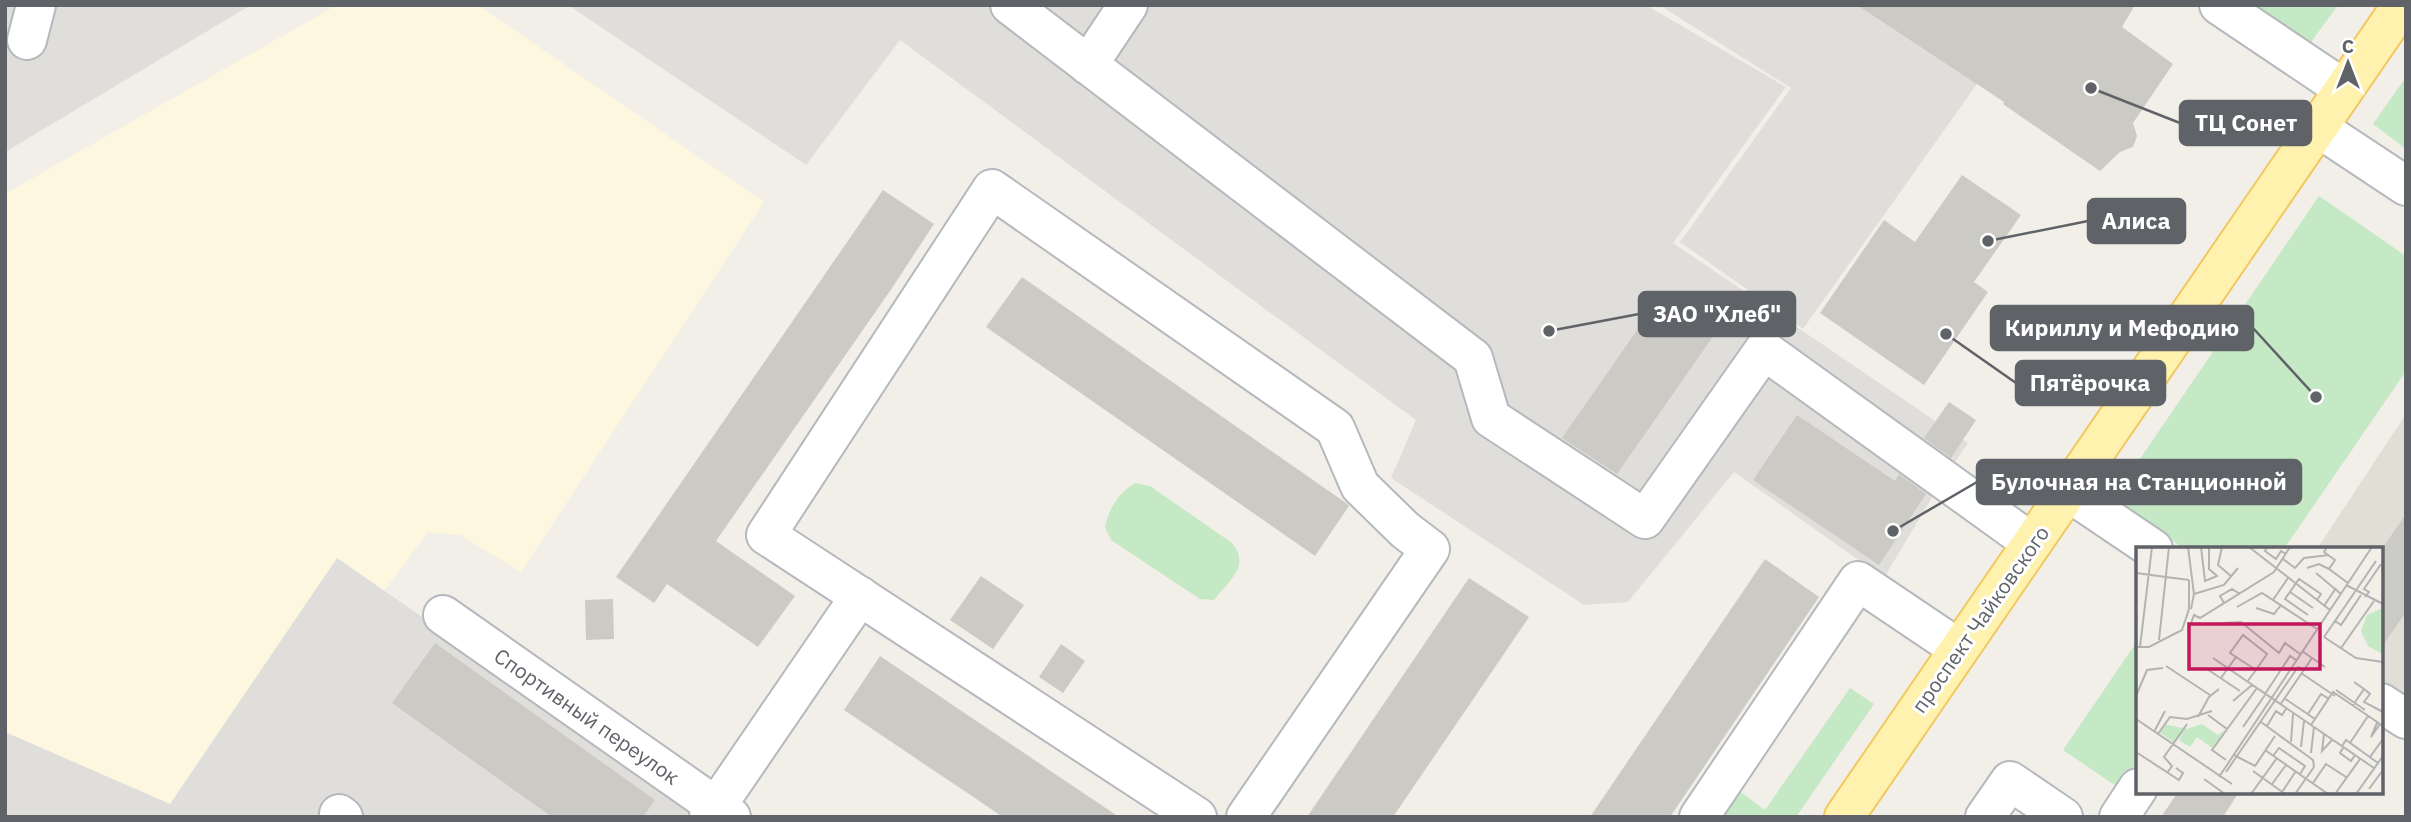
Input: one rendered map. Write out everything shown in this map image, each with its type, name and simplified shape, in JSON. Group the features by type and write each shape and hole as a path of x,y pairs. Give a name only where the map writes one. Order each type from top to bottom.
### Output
{"main road":[{"name":"проспект Чайковского","path":"1848,815 2067,491 2402,5"}],"street":[{"path":"1010,5 1473,358 1491,418 1645,519 1764,350 2032,543"},
{"path":"1088,65 1128,5"},
{"path":"2219,5 2344,89"},
{"path":"2318,127 2406,186"},
{"path":"1197,817 766,535 992,189 1335,428 1360,485 1405,530 1430,549 1246,817"},
{"path":"2067,491 2150,547"},
{"path":"1699,817 1858,581 1959,649"},
{"path":"719,813 860,596"},
{"name":"Спортивный переулок","path":"443,615 719,813"},
{"path":"2383,703 2406,719"},
{"path":"1985,817 2010,781 2063,817"},
{"path":"2119,817 2136,791"}],"shaded area":[{"path":"5,5 251,5 5,152"},
{"path":"337,5 478,5 764,202 521,572 460,535 428,532 384,591 337,559 170,804 5,732 5,194"},
{"path":"568,5 1646,5 1786,87 1673,243 1968,443 1943,479 1884,578 1734,472 1628,602 1584,605 1391,478 1416,420 900,40 806,165"},
{"path":"1659,5 2033,5 1803,329 1680,242 1791,88"},
{"path":"2406,414 2406,695 2383,680 2383,547 2318,547"},
{"path":"337,558 704,817 5,817 5,732 170,804"}],"green space":[{"path":"2252,5 2338,5 2309,45"},
{"path":"2406,77 2406,149 2373,124"},
{"path":"2319,196 2406,256 2406,371 2285,547 2182,547 2112,500"},
{"path":"1135,483 1150,486 1232,543 1237,552 1239,566 1214,600 1200,599 1111,540 1105,527 1109,514 1119,497"},
{"path":"2136,643 2136,763 2119,788 2063,750"},
{"path":"1850,688 1874,704 1796,817 1721,817 1739,791 1765,810"}],"building":[{"path":"1857,5 2135,5 2122,27 2173,64 2133,123 2137,136 2133,147 2120,152 2100,171 2003,104 2004,102"},
{"path":"1962,175 2021,215 1974,282 1988,292 1924,385 1820,313 1884,220 1915,242"},
{"path":"883,190 934,224 716,541 795,596 758,647 667,584 654,603 616,577"},
{"path":"1022,277 1346,503 1349,506 1315,556 986,327"},
{"path":"1658,300 1712,338 1617,474 1562,438"},
{"path":"1949,402 1976,420 1951,458 1924,438"},
{"path":"1797,415 1895,481 1899,474 1926,494 1879,565 1753,480"},
{"path":"2406,514 2406,612 2383,645 2383,547"},
{"path":"1765,559 1819,597 1670,817 1590,817"},
{"path":"981,576 1024,605 993,649 950,620"},
{"path":"1469,578 1529,617 1393,817 1307,817"},
{"path":"613,599 614,639 586,640 585,600"},
{"path":"435,643 655,800 643,817 552,817 392,703"},
{"path":"1061,644 1085,661 1063,693 1039,677"},
{"path":"880,656 1119,817 1003,817 844,710"},
{"path":"2177,794 2238,794 2223,817 2161,817"}],"place":[{"name":"ТЦ Сонет","path":"2091,88"},
{"name":"Алиса","path":"1988,241"},
{"name":"ЗАО \"Хлеб\"","path":"1549,331"},
{"name":"Пятёрочка","path":"1946,334"},
{"name":"Кириллу и Мефодию","path":"2316,397"},
{"name":"Булочная на Станционной","path":"1893,531"}]}
